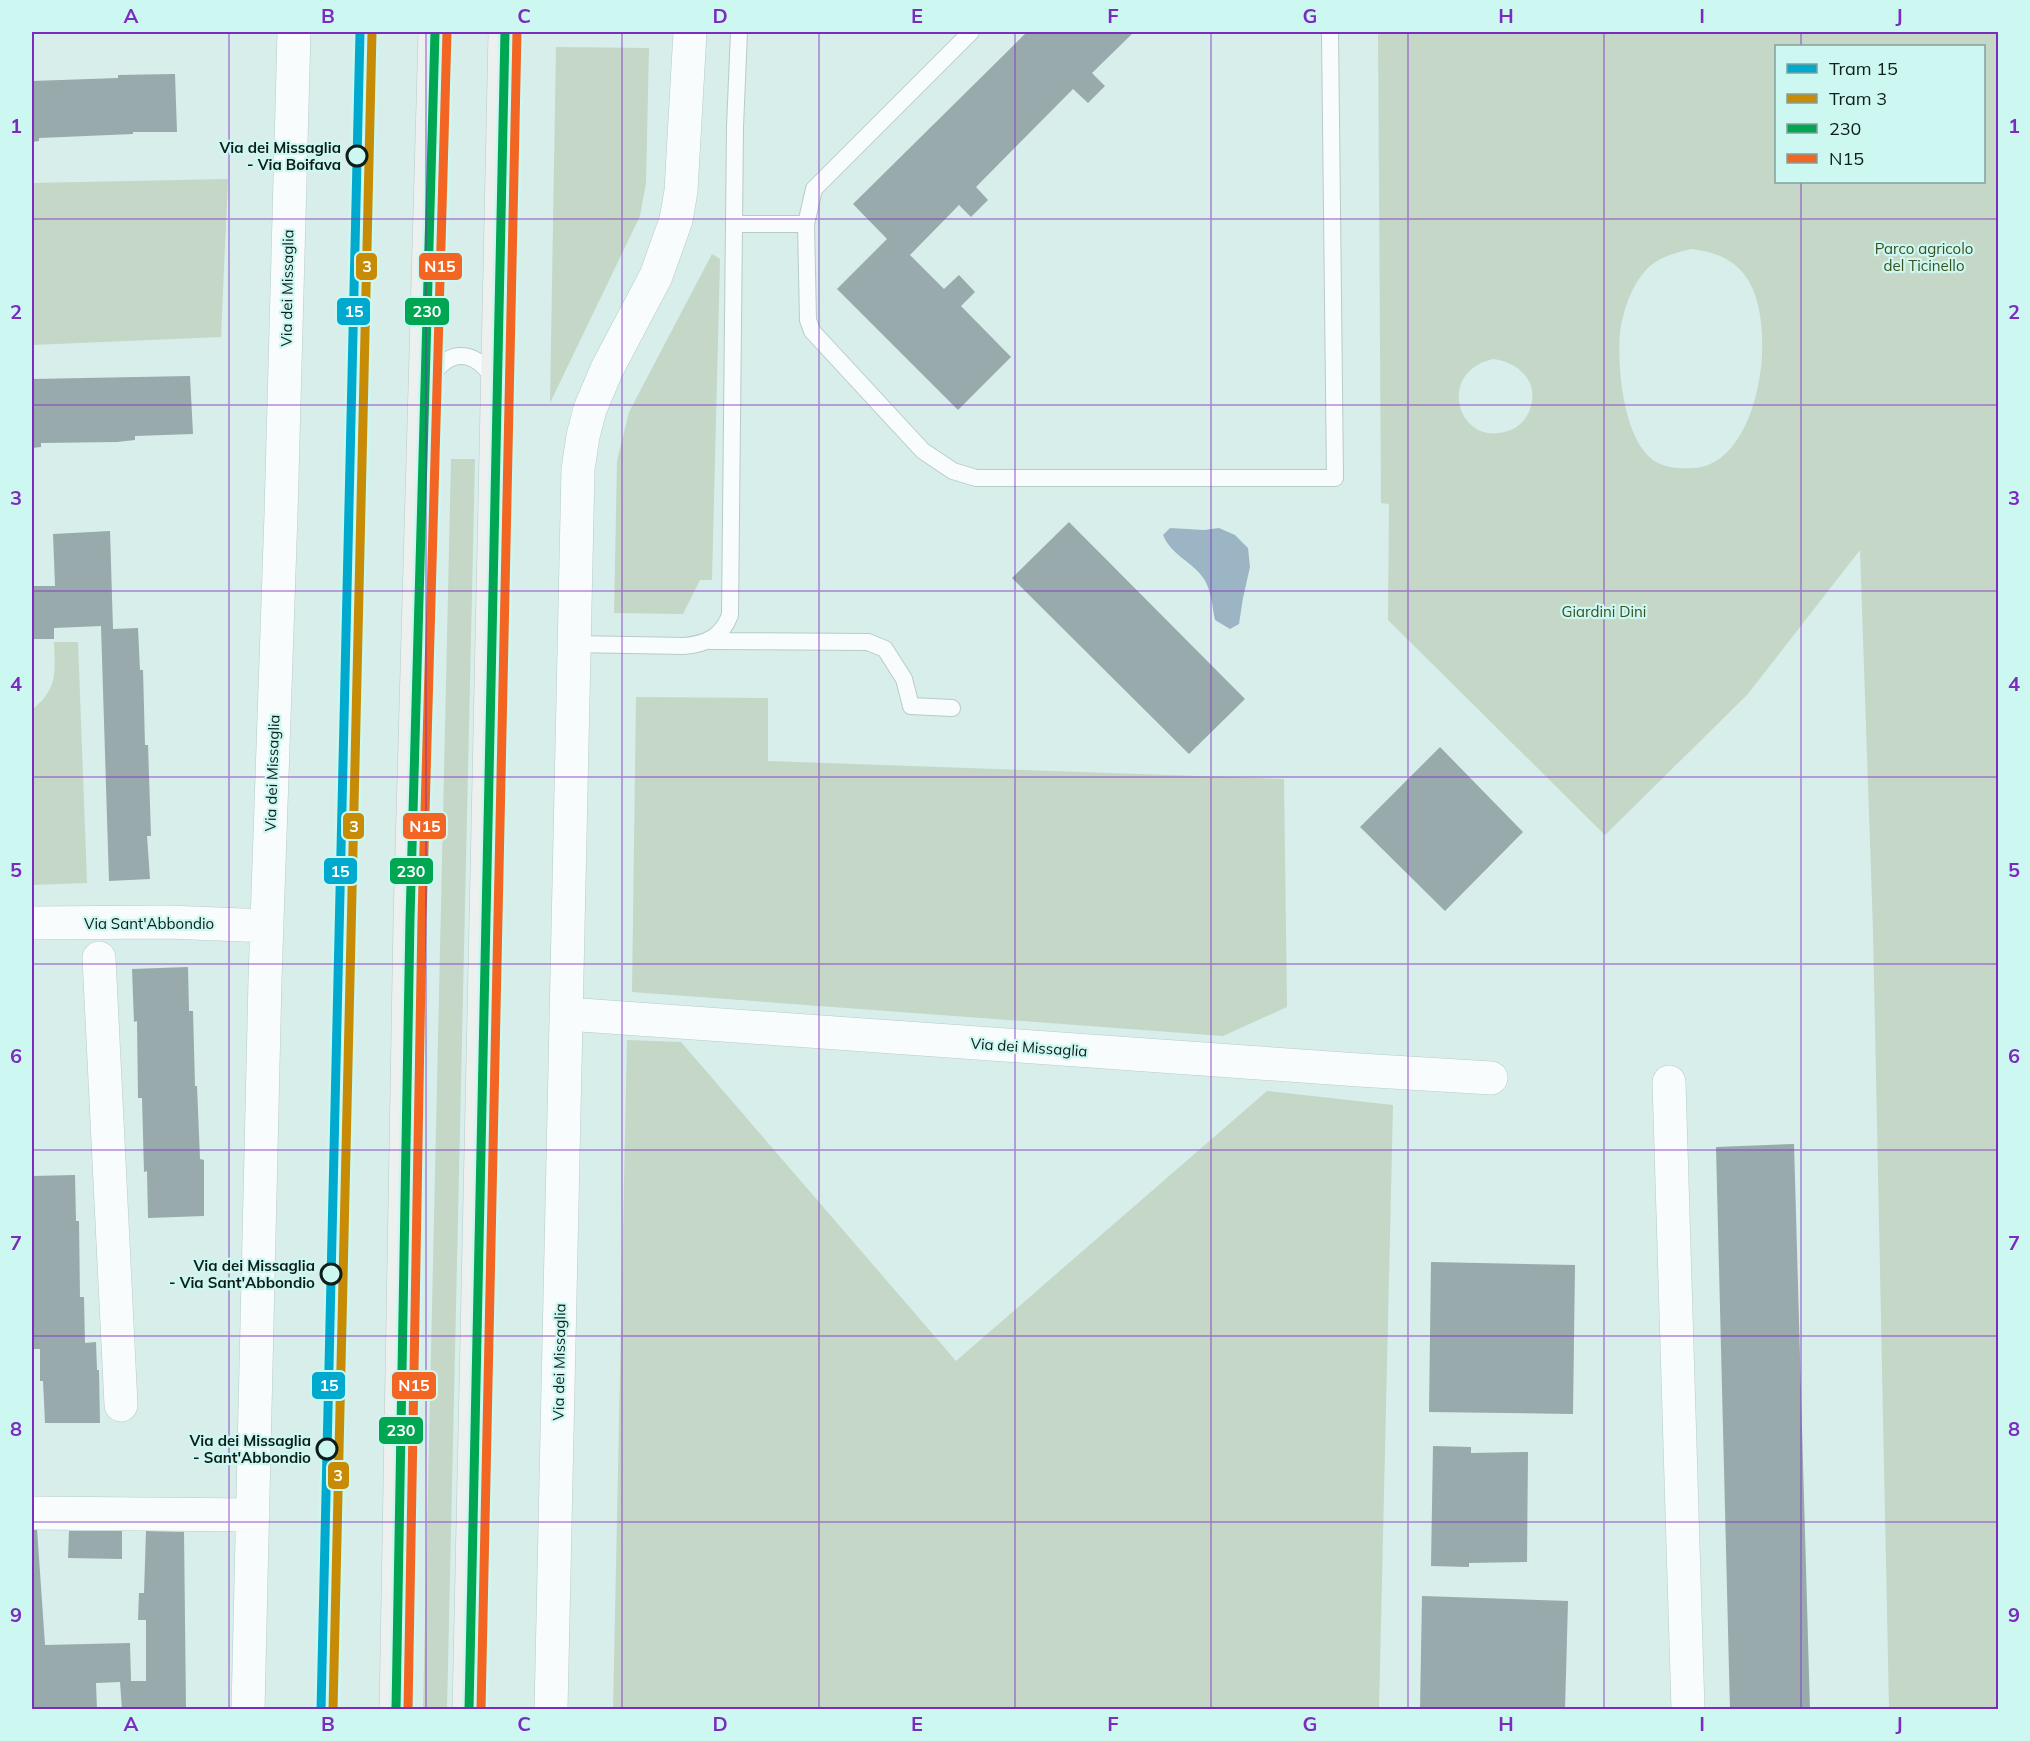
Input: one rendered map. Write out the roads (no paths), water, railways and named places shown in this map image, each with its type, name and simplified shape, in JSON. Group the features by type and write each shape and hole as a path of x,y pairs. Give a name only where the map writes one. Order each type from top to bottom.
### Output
{"main road":[{"path":"396,1710 410,920 435,32"},
{"path":"469,1710 505,32"}],"street":[{"name":"Via dei Missaglia","path":"248,1710 267,926 281,526 294,32"},
{"name":"Via dei Missaglia","path":"551,1710 578,469 583,436 598,388 656,276 676,220 681,191 690,32"},
{"name":"Via Sant'Abbondio","path":"32,923 166,922 267,926"},
{"path":"99,958 121,1405"},
{"name":"Via dei Missaglia","path":"567,1014 1491,1078"},
{"path":"1669,1082 1688,1710"},
{"path":"32,1513 253,1515"}],"lane":[{"path":"710,641 726,626 730,615 735,116 739,32"},
{"path":"971,32 814,189 806,224 808,320 812,331 923,451 953,471 976,478 1335,478 1330,32"},
{"path":"735,224 806,224"},
{"path":"425,391 429,380 444,362 461,355 470,356 485,367 492,377 497,393"},
{"path":"574,644 684,646 699,645 710,641 868,642 885,649 904,680 911,706 952,708"}],"water":[{"path":"1170,528 1204,530 1219,528 1235,535 1248,548 1250,567 1239,624 1230,629 1215,620 1210,594 1204,579 1171,548 1163,535"}],"tram line":[{"name":"15","path":"321,1710 360,32"},
{"name":"3","path":"333,1710 372,32"}],"place":[{"name":"Via dei Missaglia - Via Boifava","path":"357,156"},
{"name":"Via dei Missaglia - Via Sant'Abbondio","path":"331,1274"},
{"name":"Via dei Missaglia - Sant'Abbondio","path":"327,1449"}],"park label":[{"name":"Parco agricolo del Ticinello","path":"1924,256"},
{"name":"Giardini Dini","path":"1604,611"}]}
